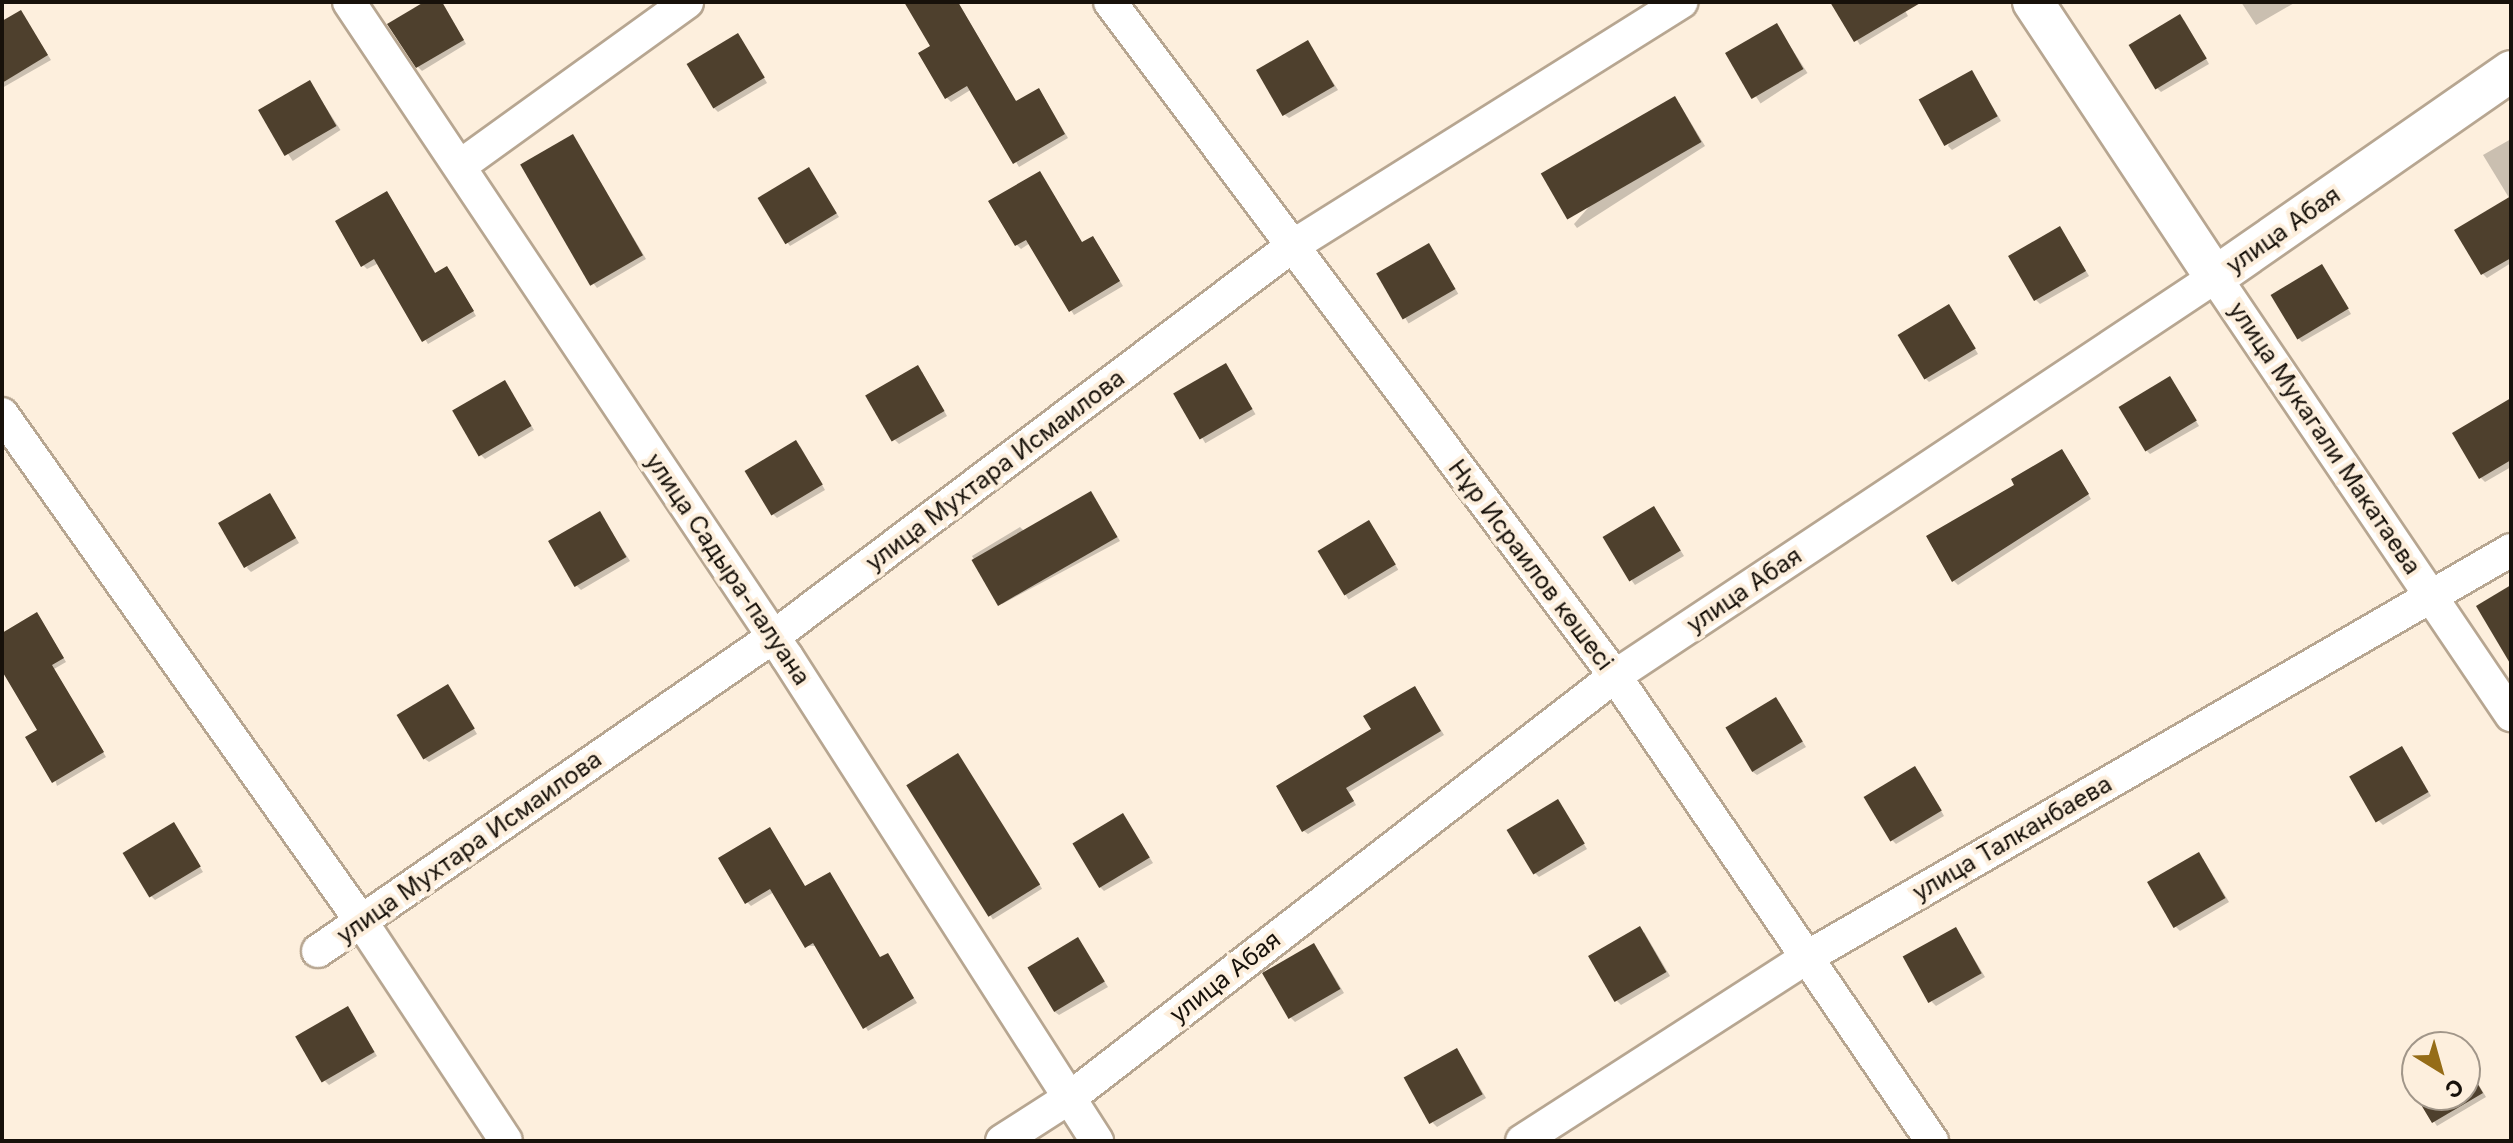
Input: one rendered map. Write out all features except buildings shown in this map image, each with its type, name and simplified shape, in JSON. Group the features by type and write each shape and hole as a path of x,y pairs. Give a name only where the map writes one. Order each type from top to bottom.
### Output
{"street":[{"name":"улица Садыра-палуана","path":"349,2 773,637 1072,1096 1097,1141"},
{"path":"460,166 687,2"},
{"name":"Нұр Исраилов көшесі","path":"1110,2 1615,676 1809,956 1932,1141"},
{"name":"улица Мухтара Исмаилова","path":"318,951 773,637 1291,247 1681,2"},
{"name":"улица Мукагали Макатаева","path":"2033,2 2511,715"},
{"name":"улица Абая","path":"1002,1141 1072,1096 1615,676 2215,277 2511,71"},
{"path":"2,414 361,921 506,1141"},
{"name":"улица Талканбаева","path":"1522,1141 1809,956 2511,550"}]}
